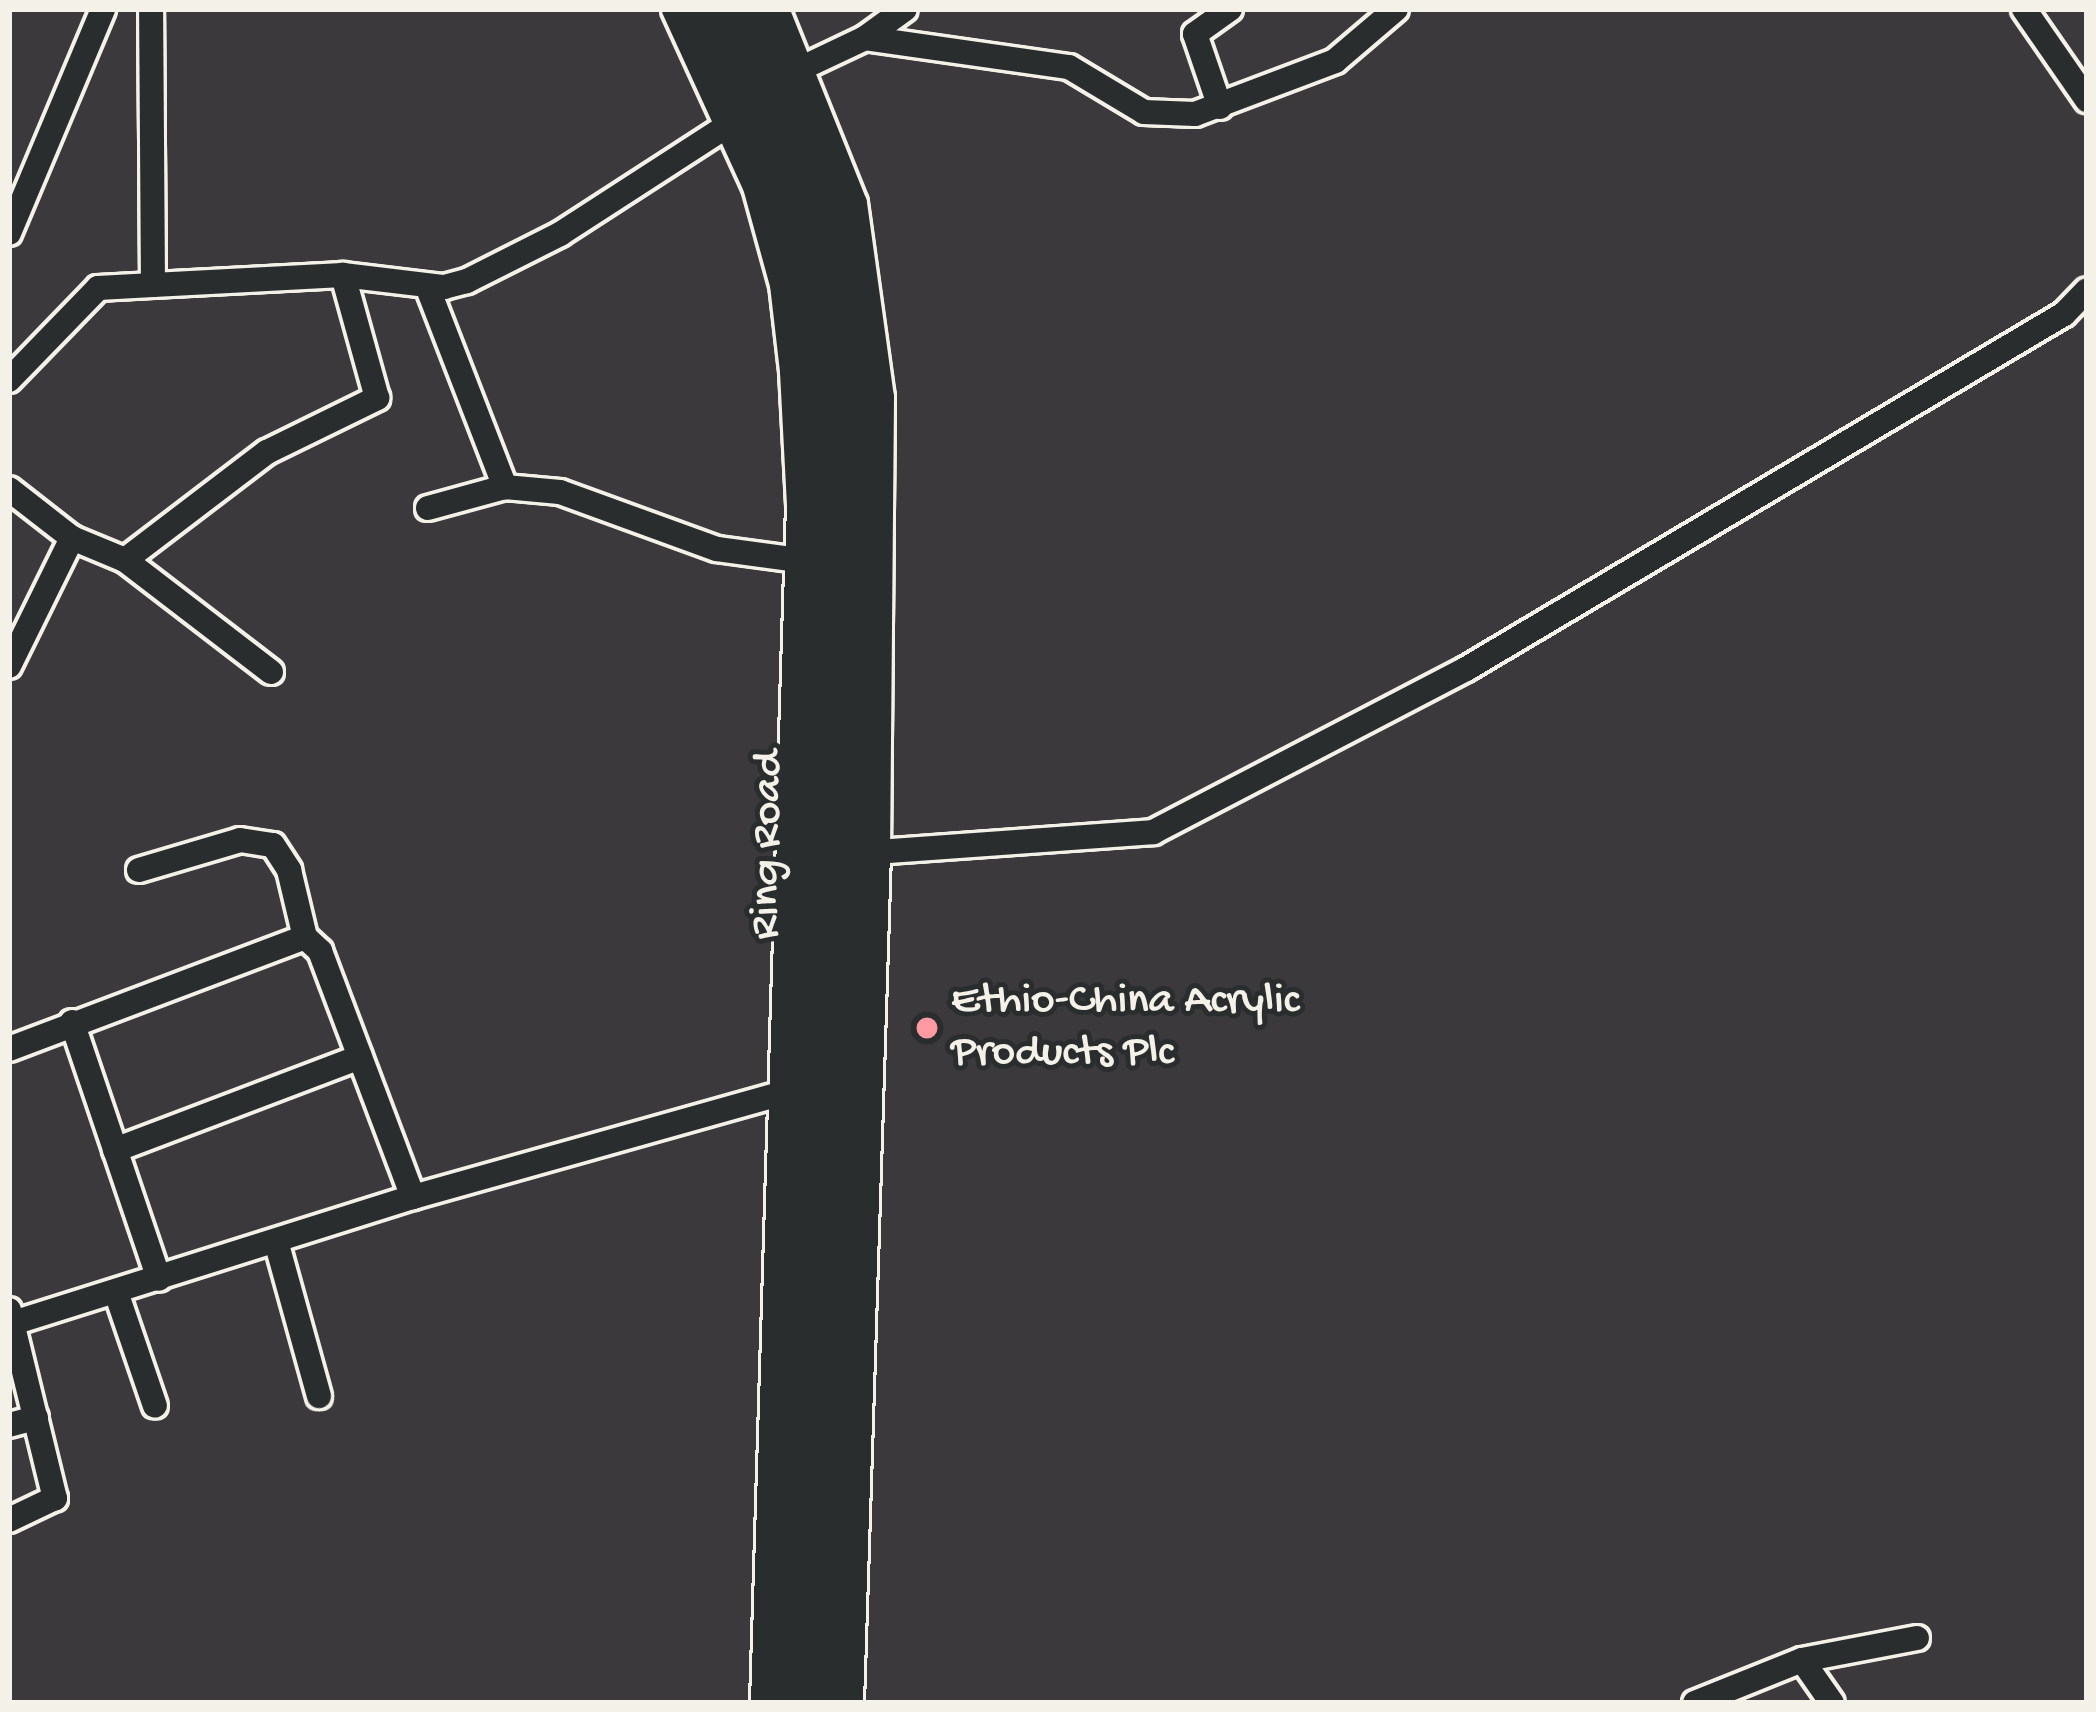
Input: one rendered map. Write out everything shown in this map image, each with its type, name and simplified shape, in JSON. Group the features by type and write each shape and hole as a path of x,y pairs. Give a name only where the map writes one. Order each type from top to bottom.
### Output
{"highway":[{"name":"Ring Road","path":"705,9 762,125 794,215 810,284 824,469 793,1703"},
{"name":"Ring Road","path":"742,9 788,105 831,235 855,452 823,1703"}],"street":[{"path":"9,233 103,9"},
{"path":"151,9 153,285"},
{"path":"676,9 730,124 783,284 798,560 777,1095 764,1703"},
{"path":"775,9 804,67 853,203 880,397 876,852 849,1703"},
{"path":"804,67 865,38 904,9"},
{"path":"1220,107 1195,34 1230,9"},
{"path":"865,38 1070,68 1144,112 1220,107 1356,50 1396,9"},
{"path":"2024,9 2087,100"},
{"path":"9,380 98,288 343,275 427,286 466,281 560,234 730,124"},
{"path":"125,560 267,452 377,398 343,275"},
{"path":"427,286 505,487"},
{"path":"876,852 1153,832 1466,669 2064,314 2087,290"},
{"path":"428,508 505,487 560,492 761,561 798,560"},
{"path":"9,489 72,538 125,560 271,672"},
{"path":"9,666 72,538"},
{"path":"139,870 240,840 273,845 289,870 305,938 320,951 413,1196"},
{"path":"9,1049 305,938"},
{"path":"72,1022 159,1279"},
{"path":"115,1150 360,1058"},
{"path":"9,1520 55,1501 11,1317 116,1292 413,1196 777,1095"},
{"path":"276,1241 319,1396"},
{"path":"116,1292 155,1406"},
{"path":"9,1425 37,1418"},
{"path":"1695,1703 1802,1660 1917,1638"},
{"path":"1802,1660 1832,1703"}],"place":[{"name":"Ethio-China Acrylic Products Plc","path":"927,1028"}]}
